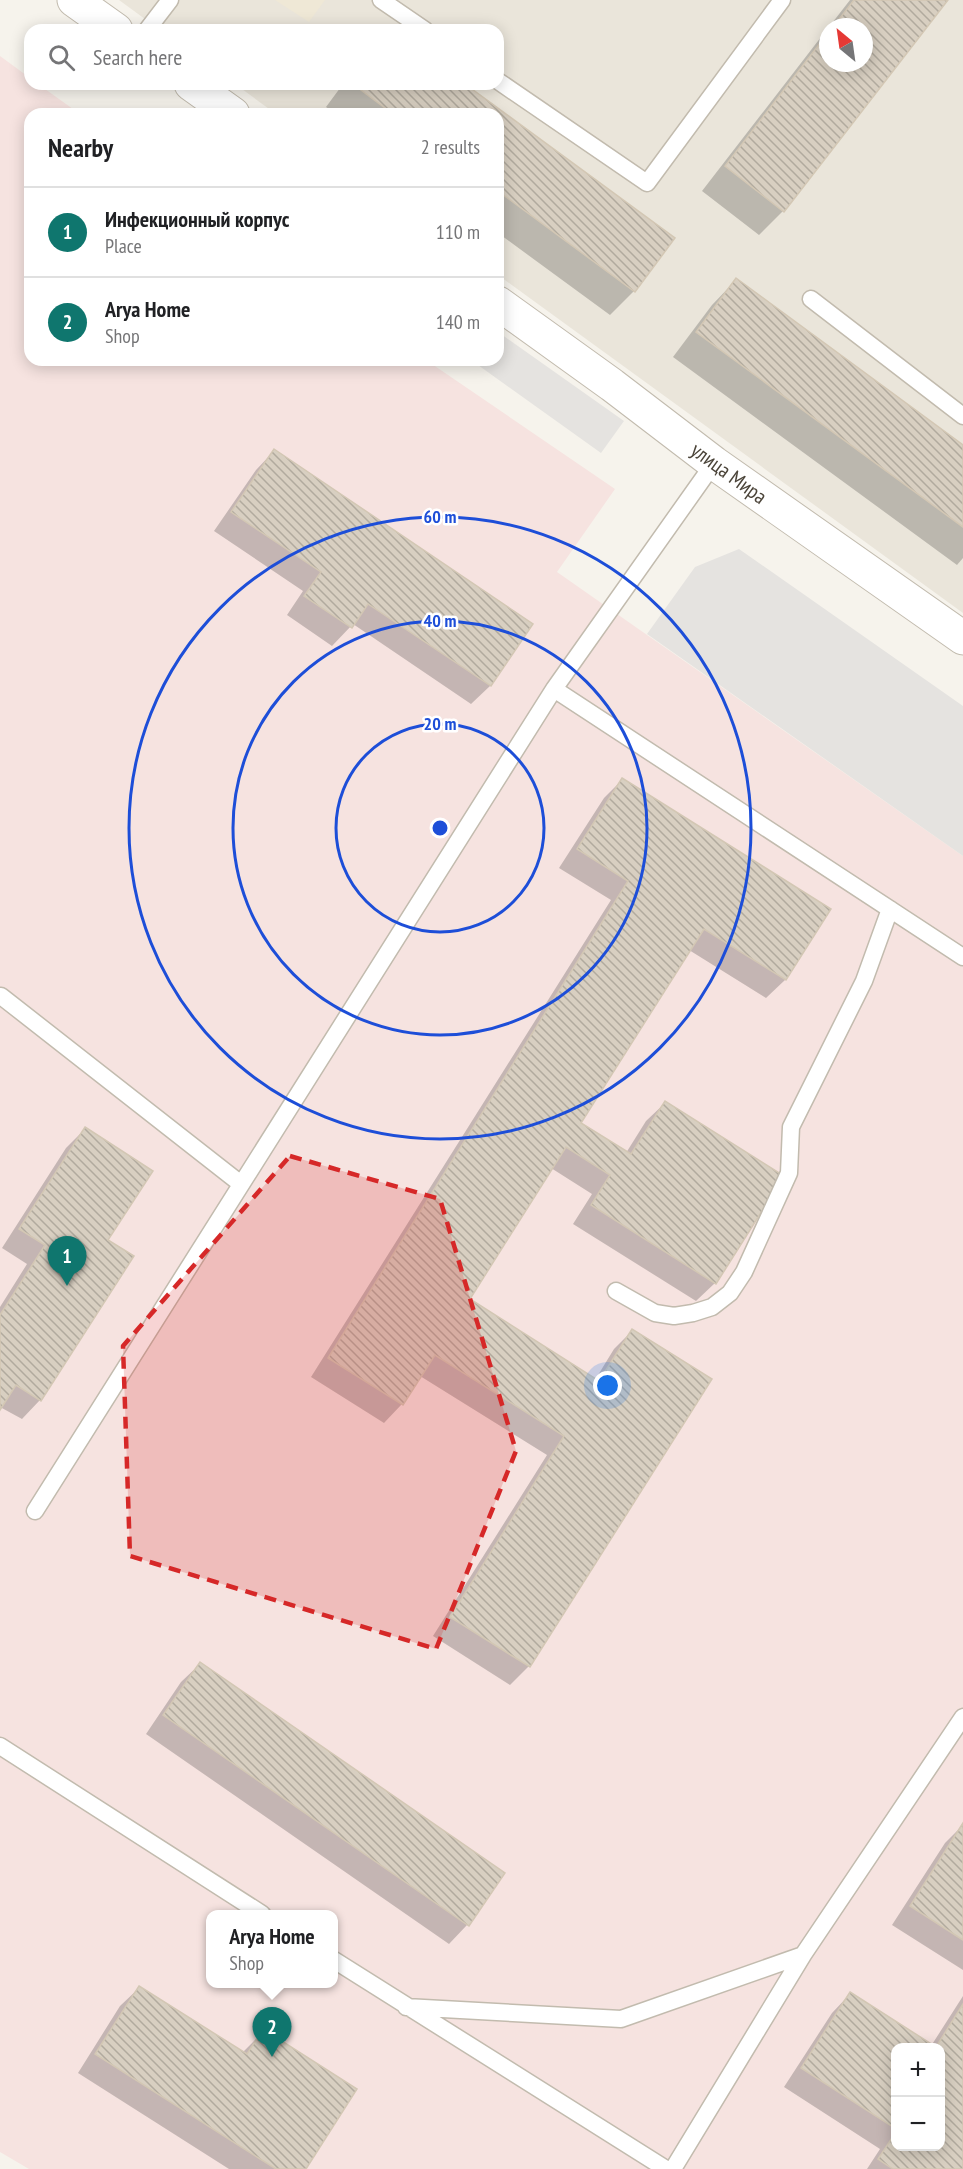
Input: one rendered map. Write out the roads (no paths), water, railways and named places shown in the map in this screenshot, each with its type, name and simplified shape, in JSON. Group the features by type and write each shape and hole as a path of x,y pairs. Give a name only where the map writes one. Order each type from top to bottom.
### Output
{"street":[{"path":"74,0 108,24"},
{"path":"199,90 225,108"},
{"name":"улица Мира","path":"504,307 612,385 714,463 960,631"}],"lane":[{"path":"152,24 170,0"},
{"path":"381,0 416,24"},
{"path":"504,85 647,183 782,0"},
{"path":"811,299 963,416"},
{"path":"35,1511 554,689 714,463"},
{"path":"554,689 963,957"},
{"path":"616,1291 655,1313 674,1316 712,1307 730,1293 744,1272 789,1173 788,1152 791,1127 864,981 890,909"},
{"path":"1,996 242,1184"},
{"path":"673,2169 803,1955 963,1718"},
{"path":"0,1746 256,1910"},
{"path":"406,2007 621,2019 803,1955"},
{"path":"338,1963 666,2169"}],"place":[{"name":"Инфекционный корпус","path":"67,1286"},
{"name":"Arya Home","path":"272,2057"}]}
